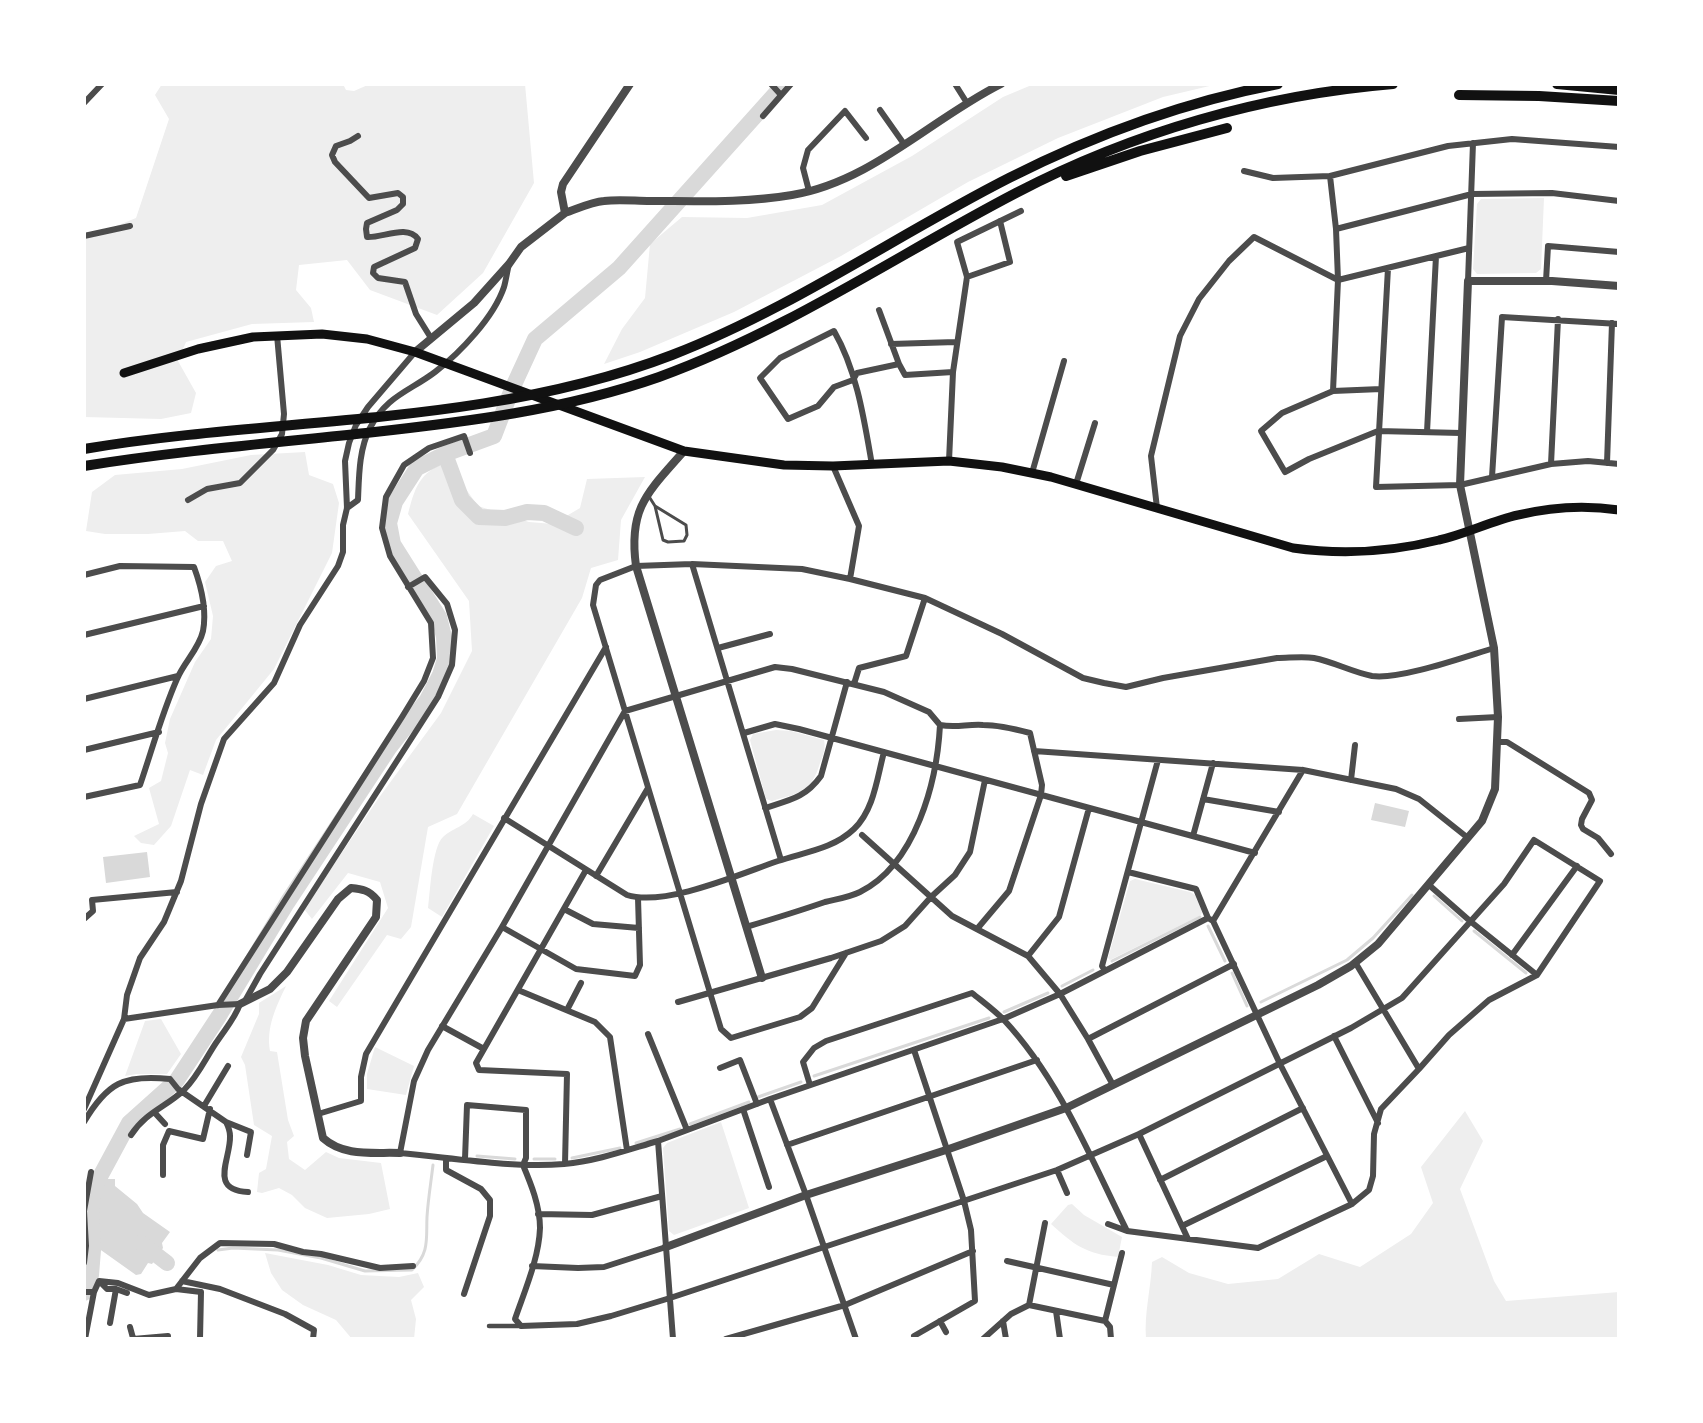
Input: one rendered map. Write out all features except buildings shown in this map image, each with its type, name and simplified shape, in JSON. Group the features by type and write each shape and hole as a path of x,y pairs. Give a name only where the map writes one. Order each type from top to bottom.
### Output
{"highway":[{"path":"84,449 259,427 399,414 517,397 604,377 670,356 772,310 1005,180 1073,147 1178,109 1278,84"},
{"path":"84,466 492,417 573,401 655,378 713,356 780,325 980,212 1107,151 1233,110 1292,97 1394,84"},
{"path":"1557,84 1619,90"},
{"path":"1459,95 1539,96 1619,101"},
{"path":"980,212 1113,159 1227,128"},
{"path":"84,472 157,456"}],"main road":[{"path":"124,373 198,349 277,335 345,336 367,339 415,352 684,451 784,465 833,466 949,461 1002,467 1076,484 1293,548 1324,552 1348,553 1410,546 1470,531 1518,515 1550,509 1578,507 1619,510"}],"street":[{"path":"84,103 102,84"},
{"path":"565,213 561,192 563,184 630,84"},
{"path":"763,116 791,84"},
{"path":"956,84 967,103"},
{"path":"84,1109 124,1019 127,994 140,958 164,922 177,892 201,804 224,740 274,683 300,625 338,566 342,552 343,525 347,508 345,461 356,425 368,407 415,352 474,303 521,247 565,213 602,201 734,201 793,195 809,191 859,172 1001,84"},
{"path":"771,86 781,95"},
{"path":"880,110 904,144"},
{"path":"809,191 803,168 808,150 845,111 866,138"},
{"path":"358,136 336,146 332,155 335,162 369,198 398,193 402,197 403,204 397,210 367,223 367,237 406,231 414,234 418,239 415,248 374,267 373,273 378,278 405,282 416,314 431,338"},
{"path":"1244,171 1273,178 1330,176 1448,146 1512,139 1619,147"},
{"path":"532,1266 604,1267 666,1247 806,1195 1066,1108 1318,985 1378,945 1429,885 1482,821 1495,789 1498,717 1494,648 1460,485 1473,143"},
{"path":"1330,176 1336,229 1338,280 1332,391"},
{"path":"1336,229 1472,194 1552,193 1619,201"},
{"path":"949,461 953,372 967,277 957,242 1021,211"},
{"path":"967,277 1010,262 1000,221"},
{"path":"84,236 130,226"},
{"path":"1157,508 1151,456 1180,336 1199,300 1217,275 1228,261 1254,237 1338,280 1469,248"},
{"path":"1546,281 1548,246 1619,252"},
{"path":"1427,432 1436,256"},
{"path":"347,508 358,500 359,468 370,427 396,396 435,373 472,337 490,313 504,288 509,264"},
{"path":"1388,268 1376,487 1460,485 1551,464 1588,461 1619,464"},
{"path":"1468,281 1546,281 1619,286"},
{"path":"879,310 904,375 953,372"},
{"path":"1492,477 1502,317 1615,324 1607,463"},
{"path":"1551,464 1558,319"},
{"path":"872,465 862,406 853,380 842,345 834,331 780,358 760,378 788,419 818,406 834,387 853,380 857,373 899,364"},
{"path":"188,500 207,489 240,483 278,442 282,434 284,414 277,335"},
{"path":"891,344 956,342"},
{"path":"1032,473 1065,362"},
{"path":"1381,389 1332,391 1282,413 1261,431 1285,472 1309,459 1378,431 1461,433"},
{"path":"1076,484 1095,423"},
{"path":"218,1005 424,681 433,658 431,623 390,556 382,528 387,496 404,465 429,448 464,436 470,453"},
{"path":"684,451 641,505 636,521 633,546 636,566 762,978"},
{"path":"833,466 859,526 850,579"},
{"path":"692,564 781,860"},
{"path":"846,953 812,1008 800,1017 731,1038 721,1029 593,605 596,585 600,580 636,566 692,564 802,569 925,598 1002,633 1083,678 1126,687 1266,660 1295,658 1314,658 1371,675 1386,676 1421,669 1494,648"},
{"path":"84,575 120,566 194,567 204,606 203,631 198,646 178,676 140,785 84,797"},
{"path":"132,1135 140,1121 197,1076 217,1041 236,1015 438,697 452,665 455,630 447,604 425,577 408,587"},
{"path":"765,808 802,795 812,789 821,776 851,683 859,668 906,656 925,598"},
{"path":"84,635 204,606"},
{"path":"718,648 770,634"},
{"path":"318,1114 361,1101 361,1077 366,1054 606,647"},
{"path":"400,1154 414,1081 428,1050 502,927 625,711 776,667 851,683 904,699 929,712 940,725 956,728 981,724 1030,732 1042,785 1041,795 1010,891 977,929"},
{"path":"84,699 178,676"},
{"path":"1459,718 1498,717"},
{"path":"744,733 775,724 1255,853"},
{"path":"746,927 860,892 877,880 911,842 922,816 939,751 940,725"},
{"path":"84,750 159,732"},
{"path":"1497,742 1508,742 1589,793 1592,800 1581,819 1581,825 1583,830 1598,838 1611,854"},
{"path":"1352,780 1355,745"},
{"path":"1034,751 1303,770 1396,789 1419,799 1468,838"},
{"path":"504,818 627,895 638,898 680,892 822,849 841,839 854,829 871,802 884,752"},
{"path":"1105,971 1102,966 1158,759"},
{"path":"1193,836 1213,763"},
{"path":"124,1019 242,1003 270,989 286,972 338,899 351,888 364,889 377,900 376,917 306,1021 303,1038 323,1138 332,1146 346,1151 523,1165 565,1164 598,1159 658,1141 770,1099 1003,1019 1060,994 1210,920 1255,853 1303,770"},
{"path":"674,1002 846,953 881,941 905,926 955,875 970,852 985,780"},
{"path":"596,876 648,788"},
{"path":"1203,799 1279,812"},
{"path":"1028,956 1059,917 1089,808"},
{"path":"862,835 952,916 1028,956 1060,994 1113,1085"},
{"path":"489,1326 576,1324 611,1316 1057,1170 1139,1134 1280,1064 1402,998 1504,884 1534,840 1600,881 1537,975 1489,1000 1449,1035 1381,1109 1374,1134 1373,1176 1368,1190 1352,1204 1258,1248 1127,1232 1108,1224"},
{"path":"1512,955 1576,866"},
{"path":"565,1164 567,1074 479,1070 476,1063 586,870"},
{"path":"1128,872 1196,889 1258,1014 1280,1064 1352,1204"},
{"path":"1429,885 1537,975"},
{"path":"84,919 93,911 92,900 177,892"},
{"path":"502,927 576,969 635,976 640,965 638,898"},
{"path":"564,909 593,924 639,928"},
{"path":"1355,962 1419,1069"},
{"path":"1088,1039 1233,964"},
{"path":"567,1010 581,983"},
{"path":"518,990 595,1022 610,1037 627,1150"},
{"path":"810,1085 803,1062 814,1048 826,1041 972,993 1003,1019 1037,1060 1066,1108 1127,1232"},
{"path":"442,1026 484,1049"},
{"path":"648,1034 687,1130"},
{"path":"1334,1036 1378,1123"},
{"path":"914,1050 964,1201 971,1230 975,1301 914,1336"},
{"path":"720,1068 740,1060 757,1104"},
{"path":"787,1144 1037,1060"},
{"path":"163,1175 163,1145 170,1131 203,1138 207,1108 228,1066"},
{"path":"84,1122 95,1104 111,1087 134,1078 170,1079 180,1090 226,1122 251,1132 247,1155"},
{"path":"770,1099 856,1339"},
{"path":"465,1159 467,1105 526,1110 526,1158 523,1165 534,1192 540,1227 532,1266 515,1319 521,1326"},
{"path":"1160,1179 1303,1108"},
{"path":"743,1109 769,1187"},
{"path":"154,1112 165,1124"},
{"path":"226,1122 230,1136 223,1175 229,1186 237,1191 248,1192"},
{"path":"1139,1134 1188,1239"},
{"path":"658,1141 673,1339"},
{"path":"1182,1226 1327,1156"},
{"path":"446,1158 446,1170 481,1189 490,1200 490,1216 464,1294"},
{"path":"1057,1170 1067,1193"},
{"path":"84,1263 86,1246 84,1211 91,1172"},
{"path":"538,1214 592,1215 662,1196"},
{"path":"1029,1305 1045,1223"},
{"path":"176,1289 200,1258 220,1243 274,1244 380,1268 413,1266"},
{"path":"726,1339 845,1305 973,1251"},
{"path":"1105,1321 1122,1253"},
{"path":"1007,1261 1114,1285"},
{"path":"99,1281 118,1283 149,1296 176,1289 201,1292 200,1339"},
{"path":"99,1281 107,1289 127,1293"},
{"path":"85,1339 88,1292 99,1281"},
{"path":"182,1281 220,1288 285,1314 314,1330 313,1339"},
{"path":"110,1323 116,1289"},
{"path":"983,1339 1011,1314 1029,1305 1105,1321 1110,1327 1111,1339"},
{"path":"1056,1311 1060,1339"},
{"path":"940,1321 946,1332"},
{"path":"1003,1321 1006,1339"},
{"path":"129,1327 133,1338 168,1336"}],"lane":[{"path":"648,495 655,506 663,540 684,541 687,535 686,525 655,506"}],"shaded area":[{"path":"162,84 343,84 346,90 354,91 370,84 525,84 534,183 483,273 437,315 370,290 347,260 299,265 296,290 311,308 314,322 252,324 186,342 178,361 196,393 191,413 161,419 84,417 84,239 136,218 169,119 155,95"},
{"path":"1034,84 1218,84 1163,97 1058,138 968,182 841,256 734,312 640,352 604,364 622,329 645,298 650,244 682,217 747,218 822,205 912,156 1003,97"},
{"path":"1544,198 1541,269 1536,273 1477,274 1473,269 1477,204 1481,199"},
{"path":"305,452 309,475 333,484 339,503 332,553 274,669 216,740 203,775 190,770 171,826 154,845 141,843 134,836 159,824 149,788 161,781 168,753 165,743 170,719 195,662 211,639 213,616 205,582 216,566 232,561 223,541 198,541 185,531 105,534 86,531 92,492 115,475 182,469 251,455"},
{"path":"454,460 463,485 478,506 529,522 553,524 580,508 587,479 645,477 621,520 618,560 591,568 582,598 457,814 428,827 411,927 401,939 387,935 337,1007 329,1001 388,908 380,882 348,873 312,919 304,909 378,799 441,713 472,651 469,601 408,514 417,486 427,473"},
{"path":"776,730 791,731 824,740 825,746 816,773 808,786 797,793 772,801 766,799 750,740 753,734"},
{"path":"1375,803 1409,811 1405,827 1371,820"},
{"path":"473,814 494,826 442,917 428,908 436,850 443,837 467,822"},
{"path":"147,852 150,877 106,883 103,857"},
{"path":"1135,879 1190,892 1195,895 1202,912 1201,915 1110,960 1108,958 1130,881"},
{"path":"286,986 273,1017 269,1042 270,1051 277,1052 288,1120 294,1136 287,1142 289,1159 305,1170 326,1152 339,1158 381,1163 390,1209 369,1214 327,1218 305,1208 292,1195 279,1188 262,1193 257,1192 259,1173 266,1169 272,1136 254,1125 245,1065 241,1057 259,1014 259,1003"},
{"path":"161,1019 181,1054 167,1074 125,1076 145,1021"},
{"path":"375,1047 414,1066 406,1095 367,1089 367,1074"},
{"path":"1465,1111 1483,1141 1460,1189 1494,1281 1506,1301 1619,1292 1619,1339 1146,1339 1152,1262 1162,1257 1189,1273 1228,1284 1278,1279 1319,1254 1360,1267 1411,1234 1433,1203 1421,1167"},
{"path":"721,1122 749,1208 674,1235 669,1231 663,1148 667,1143"},
{"path":"104,1179 115,1179 115,1186 137,1204 143,1213 170,1232 152,1264 148,1263 141,1274 136,1275 98,1248 97,1202"},
{"path":"1072,1204 1084,1215 1122,1237 1118,1257 1089,1251 1067,1238 1051,1224 1068,1205"},
{"path":"265,1253 328,1265 361,1275 399,1277 418,1273 424,1287 411,1300 416,1319 414,1339 352,1339 336,1320 303,1305 282,1290 271,1273"}],"waterway":[{"path":"84,1293 91,1275 93,1250 91,1205 95,1186 129,1123 177,1080 219,1016 287,903 389,748 427,700 440,675 445,659 444,637 439,617 393,544 389,523 395,502 417,468 445,454 494,436 535,339 619,268 784,84"},
{"path":"445,454 462,500 479,517 505,518 527,512 544,513 576,528"},
{"path":"1261,1002 1347,960 1373,938 1412,895"},
{"path":"1434,896 1462,921"},
{"path":"1112,961 1200,917"},
{"path":"1208,926 1225,961"},
{"path":"1474,931 1526,973"},
{"path":"1062,986 1093,970"},
{"path":"1232,973 1247,1006"},
{"path":"1004,1012 1048,993"},
{"path":"814,1076 989,1018"},
{"path":"758,1097 801,1082"},
{"path":"690,1124 749,1102"},
{"path":"636,1143 680,1129"},
{"path":"572,1158 620,1148"},
{"path":"477,1156 515,1159"},
{"path":"534,1159 555,1159"},
{"path":"218,1250 233,1248 278,1250 321,1258 365,1271 412,1270 422,1258 426,1245 427,1211 433,1165"},
{"path":"141,1243 167,1263"}]}
